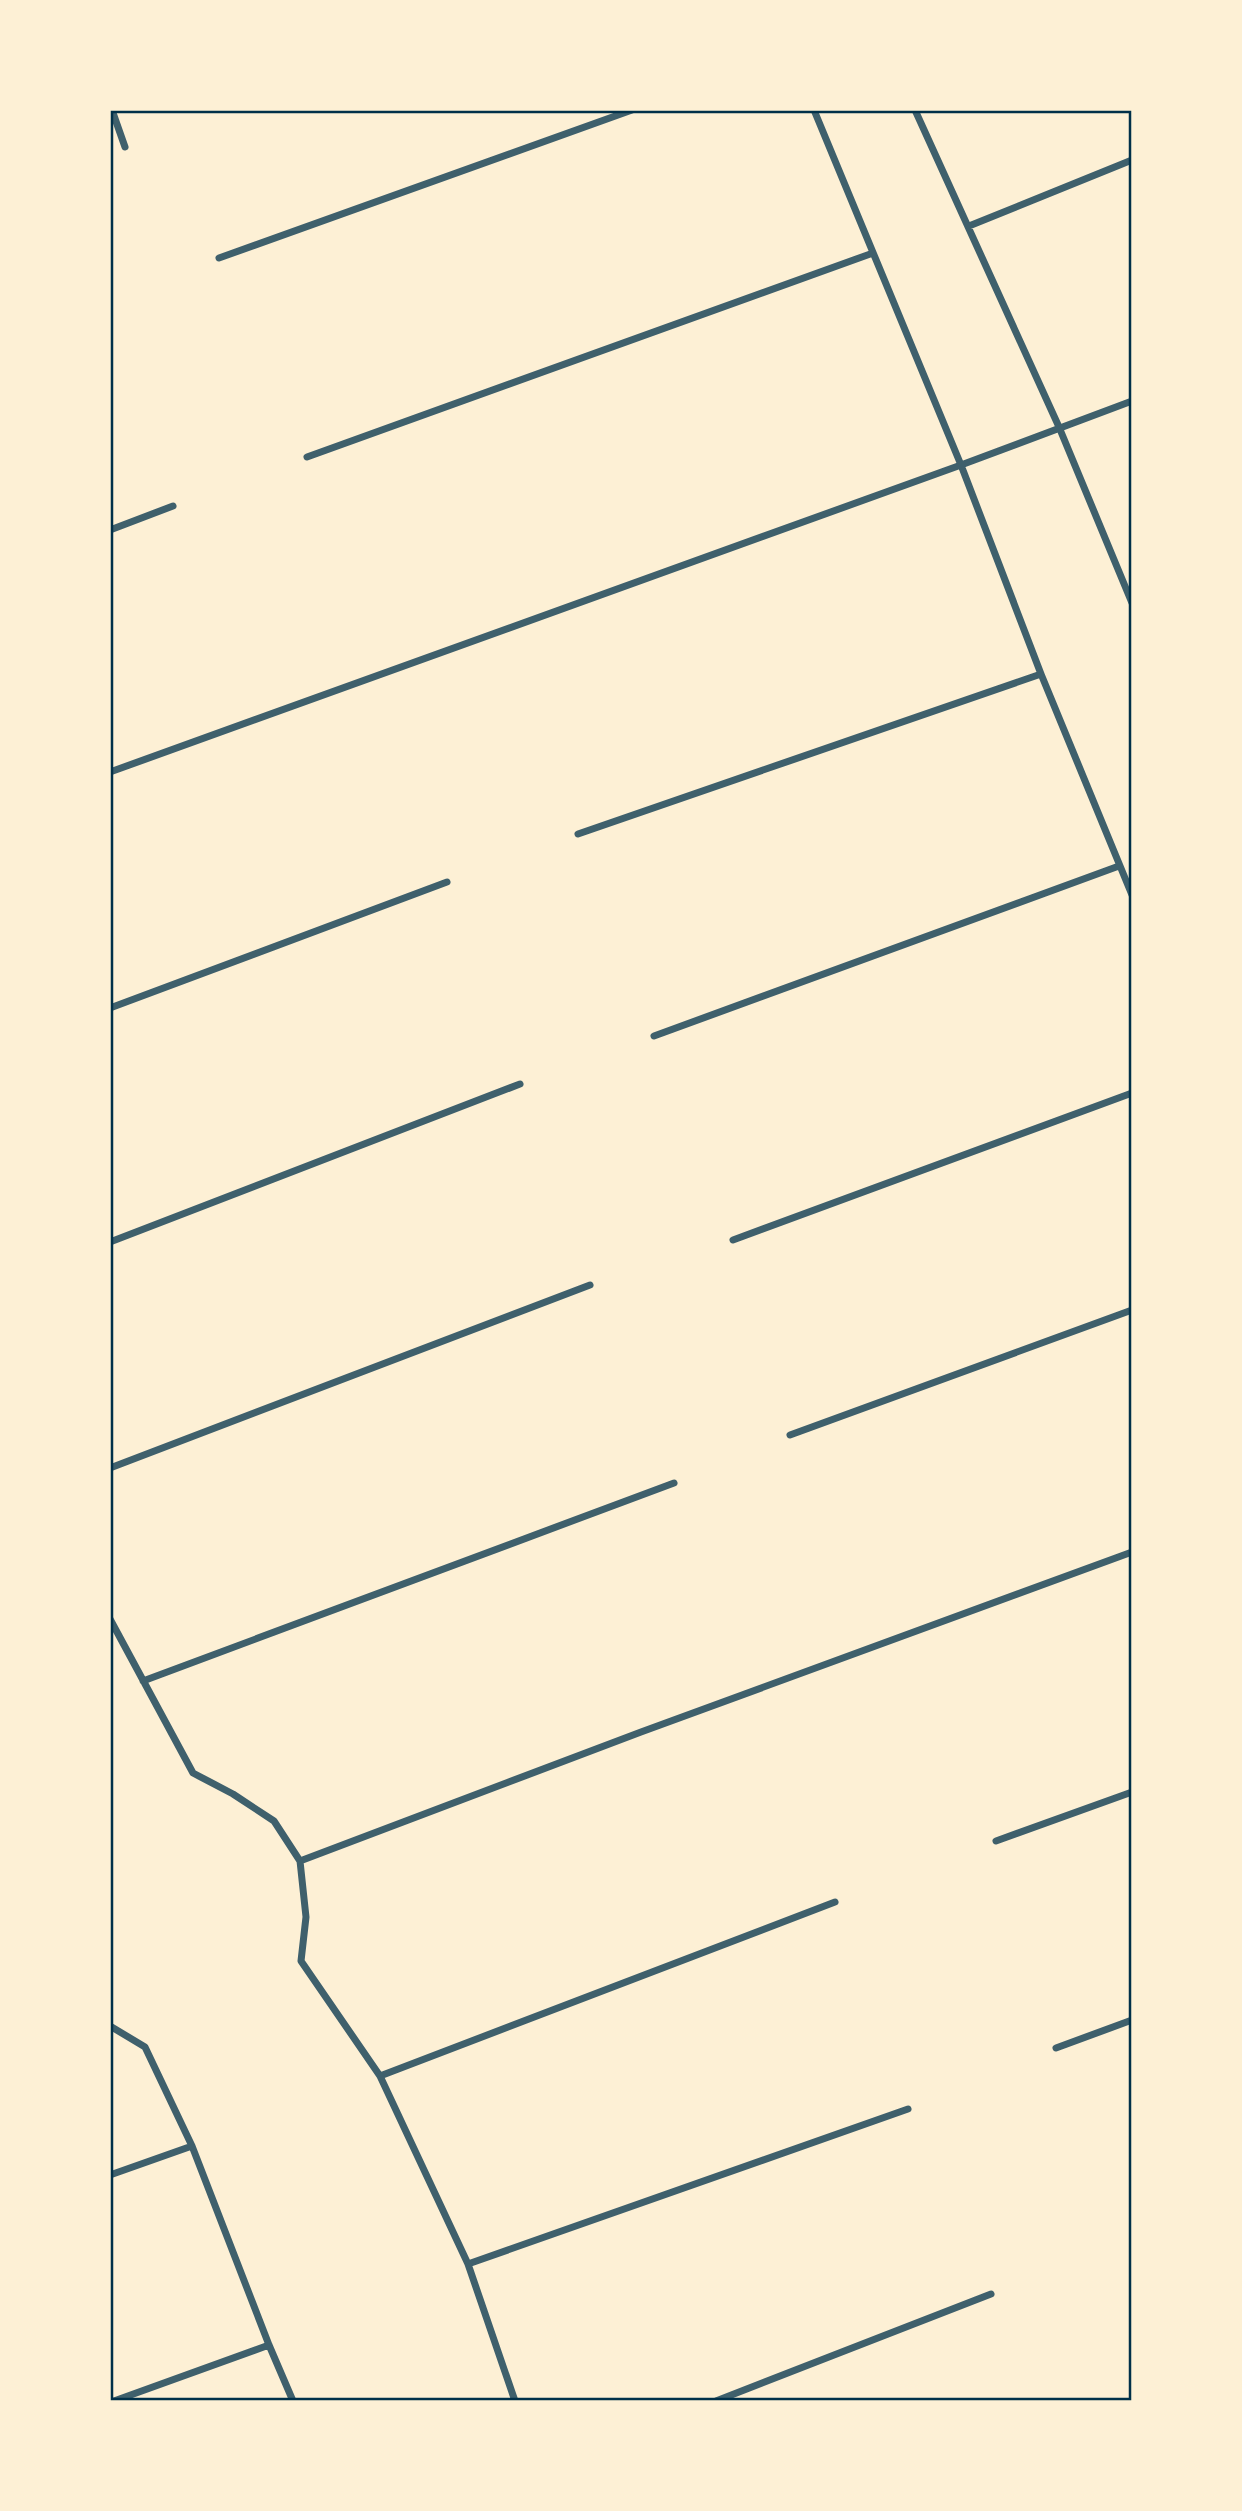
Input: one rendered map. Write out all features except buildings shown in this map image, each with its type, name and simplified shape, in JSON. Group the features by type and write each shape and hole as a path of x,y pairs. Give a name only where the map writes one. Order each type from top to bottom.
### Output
{"street":[{"path":"112,110 125,147"},
{"path":"219,258 632,110"},
{"path":"814,110 961,465 1041,674 1132,895"},
{"path":"915,110 1059,427 1132,603"},
{"path":"969,226 1132,160"},
{"path":"307,457 873,253"},
{"path":"110,772 1132,401"},
{"path":"110,530 173,506"},
{"path":"578,834 1041,674"},
{"path":"654,1036 1119,866"},
{"path":"110,1008 447,882"},
{"path":"110,1242 520,1084"},
{"path":"733,1240 1132,1093"},
{"path":"110,1468 590,1285"},
{"path":"790,1435 1132,1310"},
{"path":"143,1681 674,1483"},
{"path":"300,1861 641,1732 1132,1552"},
{"path":"110,1619 193,1773 233,1794 274,1821 300,1861 306,1917 301,1961 380,2076 468,2264 515,2401"},
{"path":"996,1841 1132,1792"},
{"path":"380,2076 835,1902"},
{"path":"1056,2048 1132,2020"},
{"path":"110,2026 145,2047 192,2146 293,2401"},
{"path":"468,2264 908,2109"},
{"path":"110,2175 192,2146"},
{"path":"716,2401 991,2294"},
{"path":"114,2401 269,2345"}]}
